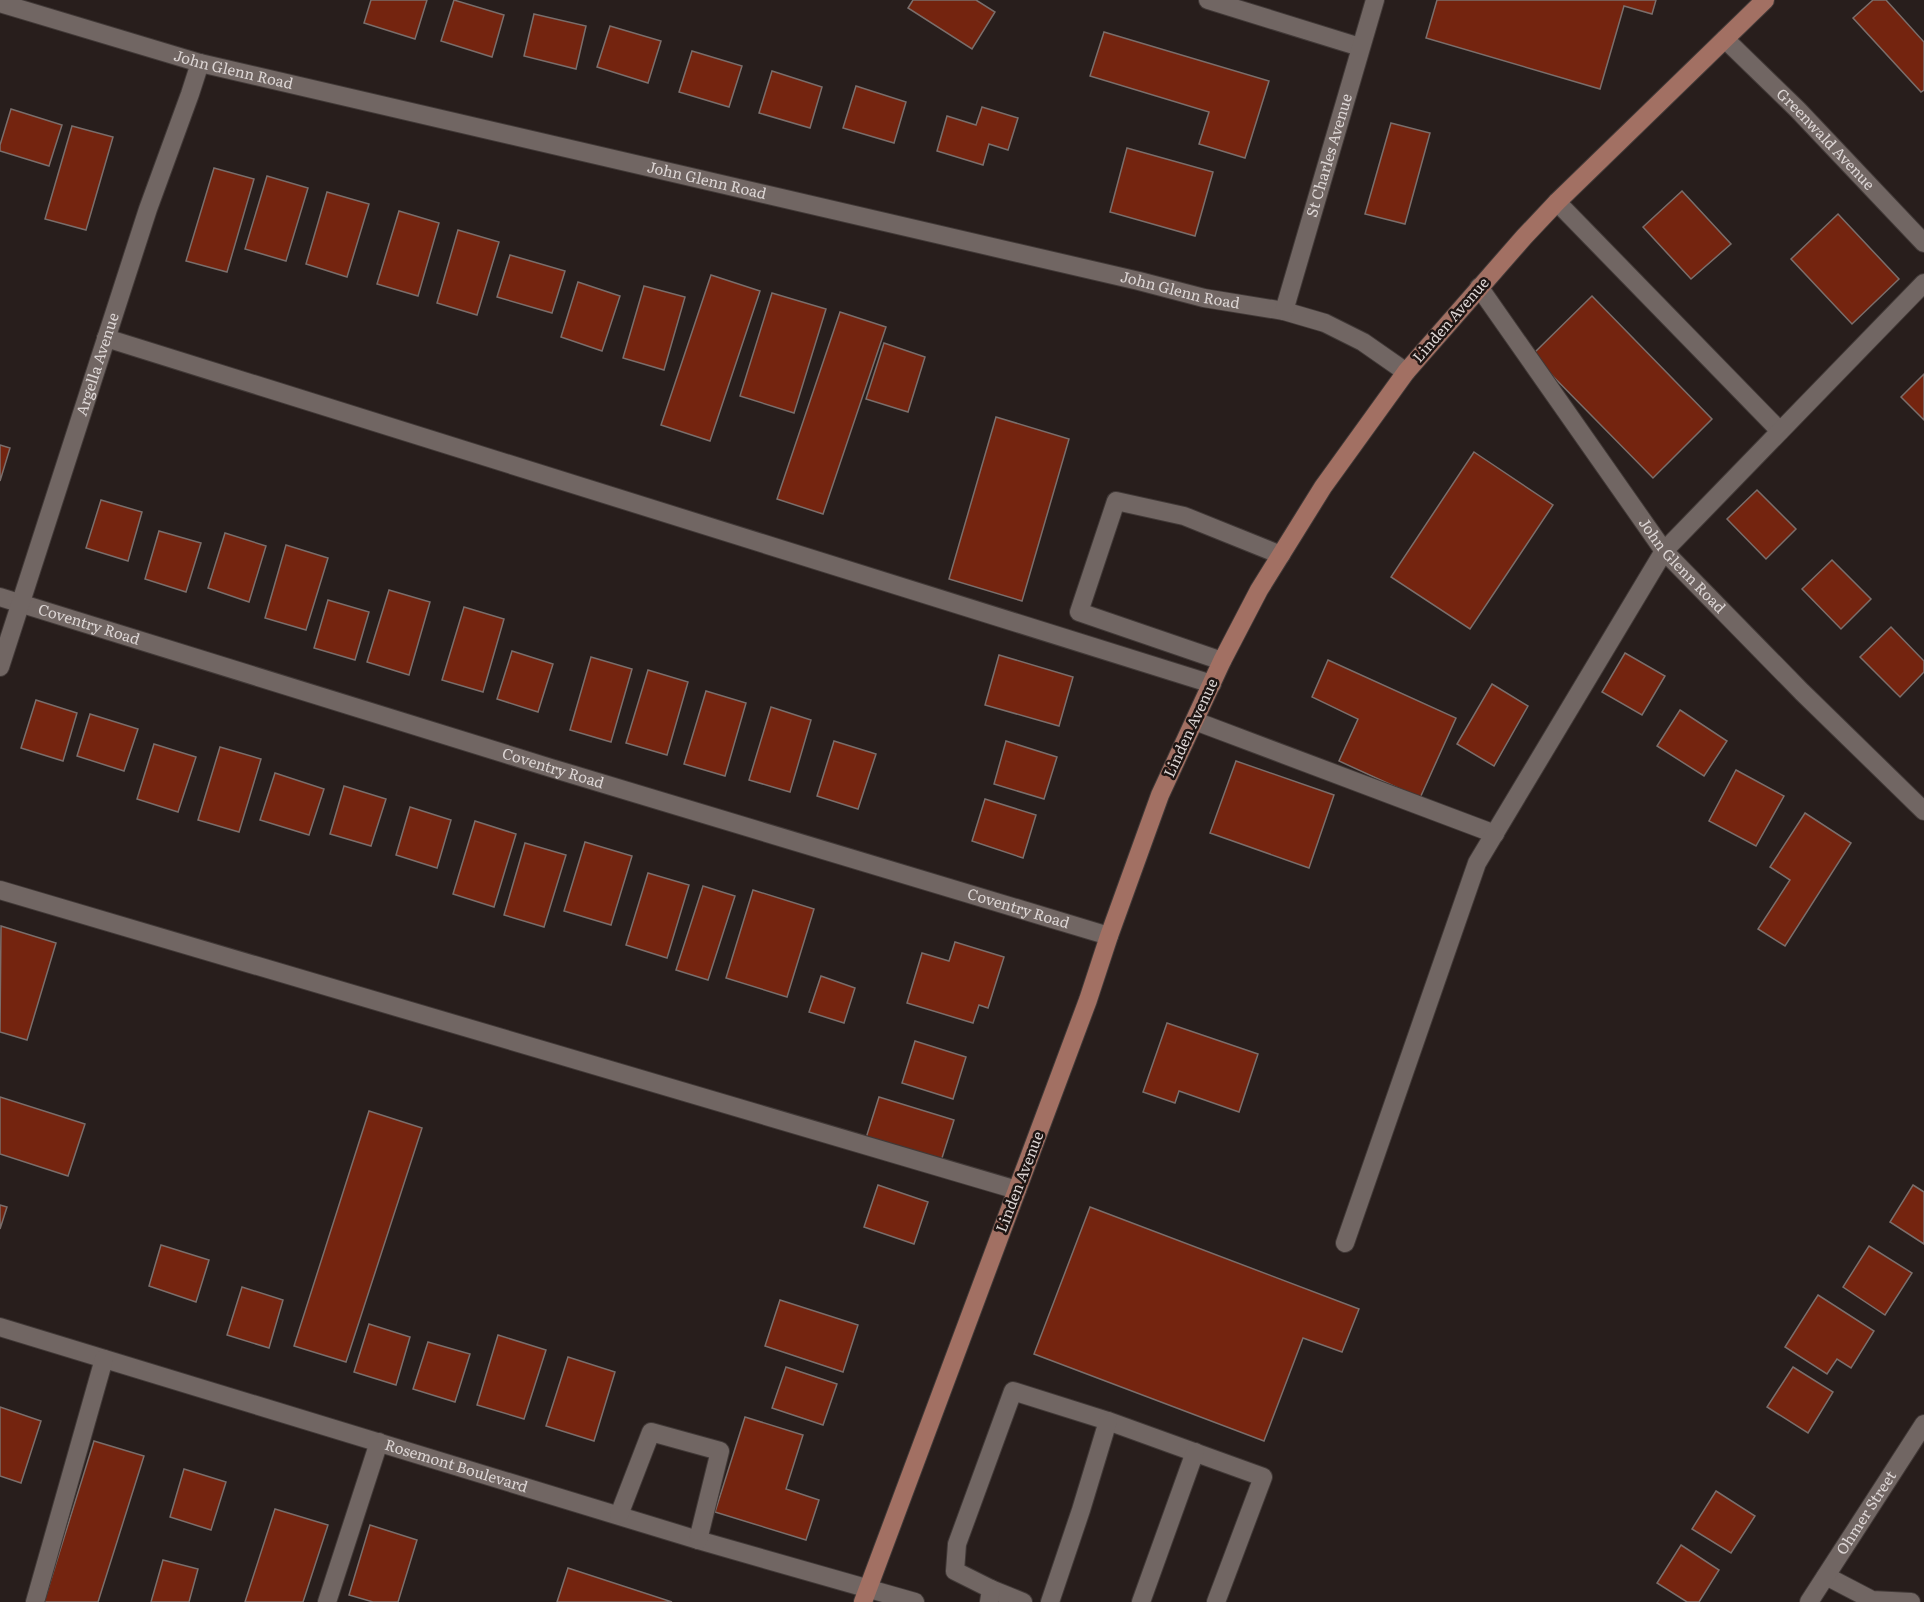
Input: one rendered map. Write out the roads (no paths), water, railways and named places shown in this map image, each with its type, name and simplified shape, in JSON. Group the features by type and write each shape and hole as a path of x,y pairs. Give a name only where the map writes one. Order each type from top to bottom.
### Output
{"main road":[{"name":"Linden Avenue","path":"865,1596 1088,1000 1160,795 1222,661 1259,590 1323,487 1406,372 1479,287 1557,202 1765,0"}],"street":[{"path":"1208,0 1360,47"},
{"name":"St Charles Avenue","path":"1284,311 1375,0"},
{"name":"John Glenn Road","path":"0,3 200,63 1139,281 1203,298 1284,311 1325,323 1353,337 1406,372"},
{"name":"Greenwald Avenue","path":"1725,39 1798,110 1924,243"},
{"name":"Argella Avenue","path":"0,667 148,209 200,63"},
{"path":"1557,202 1780,431"},
{"path":"1345,1243 1477,863 1664,550 1924,284"},
{"name":"John Glenn Road","path":"1479,287 1664,550 1802,692 1924,811"},
{"path":"106,338 1212,684"},
{"path":"1222,661 1079,612 1116,501 1185,516 1281,555"},
{"name":"Coventry Road","path":"0,597 552,768 1109,936"},
{"path":"1195,721 1495,834"},
{"path":"0,890 1017,1190"},
{"name":"Rosemont Boulevard","path":"0,1327 619,1515 865,1596 915,1602"},
{"path":"34,1602 104,1359"},
{"path":"1023,1602 990,1596 955,1571 957,1544 1013,1391 1108,1421 1263,1476 1216,1602"},
{"path":"1050,1602 1108,1421"},
{"name":"Ohmer Street","path":"1809,1602 1924,1424"},
{"path":"619,1515 651,1432 720,1452 698,1540"},
{"path":"327,1602 379,1442"},
{"path":"1142,1602 1196,1452"},
{"path":"1826,1576 1872,1600 1911,1602"}]}
